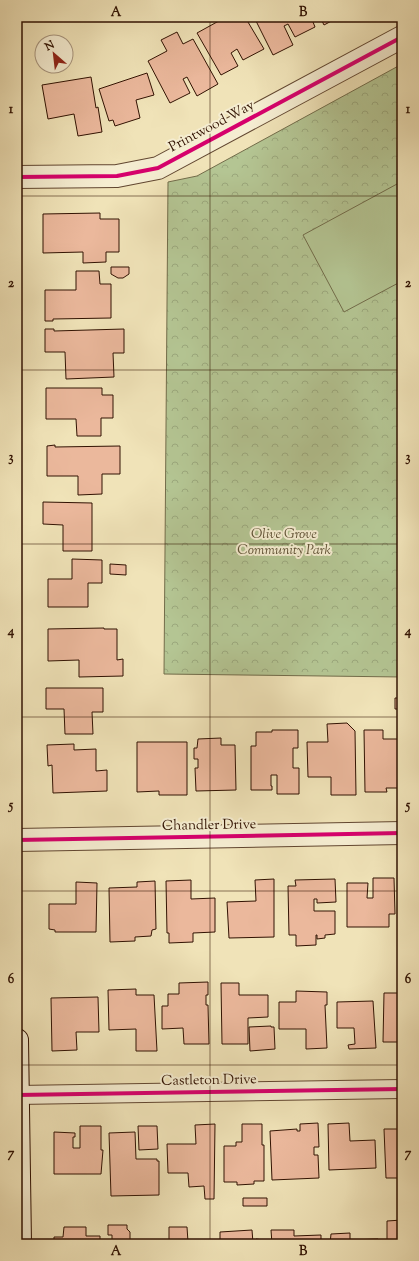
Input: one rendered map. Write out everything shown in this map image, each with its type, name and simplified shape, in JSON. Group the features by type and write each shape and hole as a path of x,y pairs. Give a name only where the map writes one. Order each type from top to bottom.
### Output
{"street":[{"name":"Printwood Way","path":"17,177 117,176 158,168 402,37"},
{"name":"Chandler Drive","path":"17,840 402,833"},
{"path":"17,1040 20,1244"},
{"name":"Castleton Drive","path":"17,1095 402,1089"}],"green space":[{"name":"Olive Grove Community Park","path":"402,64 402,677 164,674 168,182 197,176"},
{"path":"397,184 402,193 402,281 344,312 303,235"}],"building":[{"path":"67,17 89,17 68,20"},
{"path":"119,17 128,17 121,21"},
{"path":"226,17 245,17 264,49 243,60 237,49 231,53 238,66 221,75 197,33"},
{"path":"254,17 311,17 315,27 295,37 288,24 284,26 293,45 273,55"},
{"path":"318,17 339,17 324,25"},
{"path":"177,32 183,44 193,39 218,84 197,96 187,77 183,79 190,93 170,103 148,61 167,51 161,40"},
{"path":"147,73 154,95 136,100 140,118 115,126 113,120 109,121 99,89"},
{"path":"91,77 102,132 78,136 74,114 48,119 42,85"},
{"path":"100,213 100,219 119,219 119,252 106,252 106,262 83,263 83,252 43,253 43,214"},
{"path":"111,267 129,267 129,274 123,278 118,278 111,274"},
{"path":"76,271 99,271 100,284 111,284 111,318 53,319 53,321 45,321 45,290 76,290"},
{"path":"45,329 54,329 54,331 124,329 124,353 113,353 114,377 66,379 65,352 45,352"},
{"path":"46,388 102,388 102,395 113,395 113,418 101,418 101,436 77,436 76,419 46,419"},
{"path":"55,445 55,447 120,446 120,474 102,474 102,494 78,495 78,476 47,476 47,446"},
{"path":"43,502 92,503 92,551 63,551 63,525 43,524"},
{"path":"72,559 102,560 102,583 88,583 88,607 48,607 48,579 72,579"},
{"path":"110,564 126,565 126,575 110,574"},
{"path":"48,629 117,629 117,660 123,659 123,676 79,677 79,660 48,661"},
{"path":"46,688 103,688 103,712 92,712 93,734 65,734 64,709 46,709"},
{"path":"395,698 402,698 402,709 395,709"},
{"path":"347,723 355,731 356,795 331,795 331,777 308,777 307,742 328,742 327,724"},
{"path":"272,730 298,730 298,748 293,748 293,768 299,768 299,794 277,794 277,775 271,775 272,790 251,790 251,746 256,746 256,732 272,732"},
{"path":"364,730 383,730 383,739 402,739 402,788 386,788 387,792 365,792"},
{"path":"221,738 221,745 235,745 236,790 196,791 195,768 198,768 198,759 194,759 194,748 197,748 198,739"},
{"path":"137,742 187,742 187,795 159,795 159,791 137,792"},
{"path":"74,744 74,750 96,749 96,771 107,770 107,791 53,793 52,765 48,766 47,745"},
{"path":"373,878 394,878 395,914 389,914 389,927 347,927 347,883 368,883 367,898 373,898"},
{"path":"274,879 274,937 229,938 227,902 256,901 255,880"},
{"path":"335,879 336,902 317,903 317,899 314,899 314,911 335,911 335,934 325,935 325,938 317,939 316,935 316,945 296,946 296,935 289,935 288,886 296,886 295,880"},
{"path":"191,880 191,899 215,898 215,932 193,933 193,942 169,943 169,933 167,933 166,881"},
{"path":"155,881 156,929 152,930 151,936 135,937 135,941 110,942 109,888 137,887 137,882"},
{"path":"76,882 97,883 96,932 55,932 55,930 49,929 49,904 76,904"},
{"path":"208,982 206,1005 208,1005 209,1044 184,1044 183,1028 162,1029 162,1006 168,1006 168,994 179,994 179,983"},
{"path":"221,983 239,983 239,995 268,995 268,1017 248,1018 248,1044 222,1044"},
{"path":"136,989 136,995 154,995 157,1051 136,1051 136,1029 109,1030 108,990"},
{"path":"296,991 327,992 327,1005 325,1005 327,1048 306,1049 306,1029 279,1029 279,1002 296,1002"},
{"path":"384,993 402,993 402,1042 383,1042"},
{"path":"98,997 99,1032 76,1032 77,1050 52,1051 51,998"},
{"path":"373,1001 376,1048 349,1049 348,1045 355,1044 354,1028 337,1028 337,1002"},
{"path":"249,1027 274,1027 275,1049 250,1051"},
{"path":"318,1123 319,1147 314,1147 314,1155 318,1155 319,1178 272,1180 270,1131 297,1129 297,1131 300,1131 300,1124"},
{"path":"349,1123 350,1141 375,1140 376,1168 329,1170 328,1124"},
{"path":"215,1124 214,1199 205,1199 204,1186 189,1187 188,1173 168,1173 167,1144 196,1144 195,1125"},
{"path":"242,1124 262,1124 262,1145 264,1145 264,1181 254,1181 254,1184 237,1185 237,1182 224,1182 224,1146 236,1146 236,1142 242,1142"},
{"path":"80,1126 101,1126 101,1150 103,1150 101,1174 54,1174 54,1132 75,1133 75,1137 73,1137 73,1148 80,1148"},
{"path":"138,1126 157,1126 158,1149 139,1150"},
{"path":"384,1129 402,1129 402,1178 386,1178"},
{"path":"135,1132 136,1159 157,1159 157,1161 159,1161 159,1195 111,1196 109,1133"},
{"path":"243,1198 267,1198 267,1206 243,1206"},
{"path":"402,1220 402,1244 387,1244 387,1221"},
{"path":"108,1225 127,1225 127,1229 130,1232 130,1243 158,1244 112,1244 112,1235 108,1235"},
{"path":"64,1227 86,1227 86,1236 100,1236 100,1244 54,1244 54,1237 63,1237"},
{"path":"169,1227 187,1227 188,1242 215,1242 215,1244 169,1244"},
{"path":"252,1230 253,1243 256,1243 256,1239 263,1240 263,1244 220,1244 220,1232"},
{"path":"271,1230 294,1230 294,1236 321,1235 321,1244 272,1244"},
{"path":"350,1233 350,1240 378,1239 378,1244 330,1244 331,1234"}],"cycle path":[{"path":"17,177 117,176 158,168 402,37"},
{"path":"17,840 402,833"},
{"path":"17,1095 402,1089"}]}
